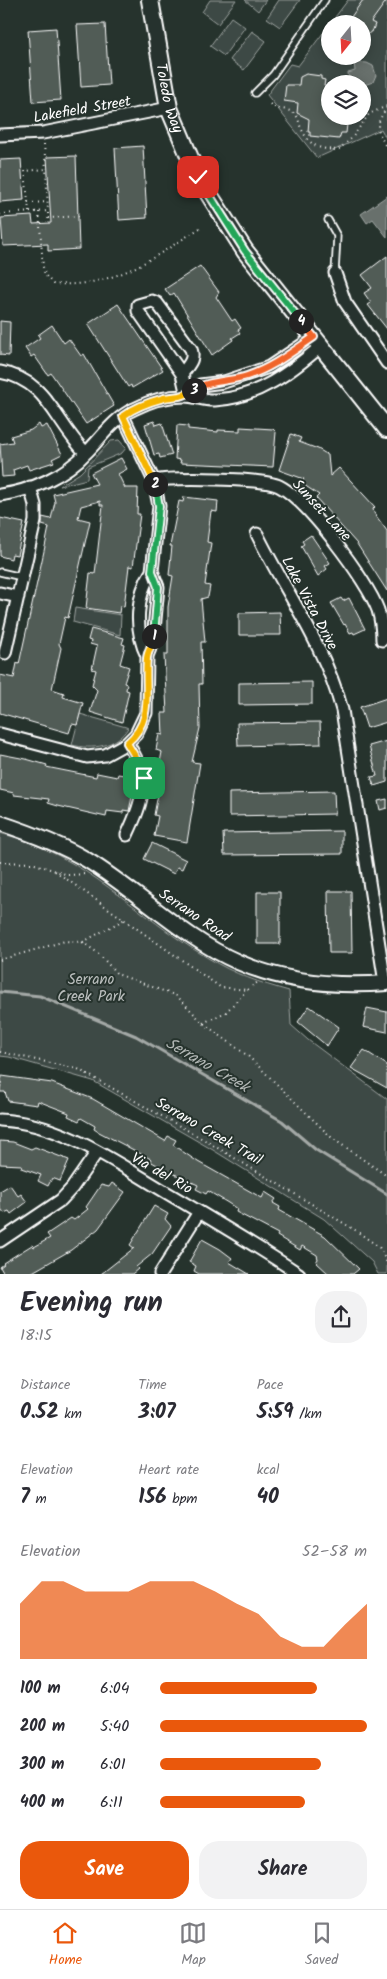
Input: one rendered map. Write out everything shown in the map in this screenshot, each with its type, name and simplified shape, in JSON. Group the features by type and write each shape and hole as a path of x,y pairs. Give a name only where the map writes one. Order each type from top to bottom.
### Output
{"main road":[{"name":"Toledo Way","path":"150,0 168,108 198,177 245,251 387,429"}],"street":[{"name":"Lakefield Street","path":"0,135 42,133 168,108"},
{"path":"335,273 345,302 387,363"},
{"path":"182,374 194,356 191,349 157,303 152,302 138,305 138,311 182,374 187,396"},
{"path":"187,396 200,385 224,382 269,367 318,342"},
{"path":"0,495 30,487 63,472 86,453 104,432 123,416 143,405 164,398 187,396 201,400 217,400 255,390 294,370 318,342"},
{"path":"0,372 19,377 37,389 86,453"},
{"path":"0,734 88,757 105,755 127,743 140,728 146,713 147,656 139,641 138,630 143,585 152,571 159,506 154,481 123,416"},
{"name":"Sunset Lane","path":"154,481 171,478 264,481 290,493 335,543 365,586 378,610 382,640"},
{"path":"5,653 35,521 35,506 30,487"},
{"name":"Lake Vista Drive","path":"257,534 318,644 337,692 342,710 386,983"},
{"path":"0,593 18,597"},
{"path":"127,743 141,766 144,778 140,800 127,836"},
{"name":"Serrano Road","path":"0,823 47,840 88,861 201,942 239,963 304,982 360,985 386,983"},
{"name":"Via del Rio","path":"0,1120 28,1123 48,1128 97,1152 299,1274"},
{"path":"0,1240 61,1200 72,1188 97,1152"},
{"path":"160,1274 199,1212"}],"lane":[{"path":"255,93 274,75 325,0"},
{"path":"328,220 337,236 335,273"},
{"path":"0,572 22,577"}],"path":[{"path":"270,104 274,108 289,110 297,116 310,144 319,150 338,150 352,138 369,114 387,107"},
{"path":"385,145 377,130 378,122 387,107"},
{"path":"42,133 48,218 82,216"},
{"path":"29,212 26,171 46,170"},
{"path":"28,203 47,202"},
{"path":"0,214 48,211"},
{"path":"38,212 43,267 45,275 53,284 92,281 122,275 157,257 200,228"},
{"path":"0,862 32,863 68,875 91,874"},
{"path":"55,871 220,987 247,990"},
{"path":"0,960 65,941 82,942 125,920"},
{"path":"82,942 98,953 116,974 178,996 204,1023 248,1056 332,1138 387,1176"},
{"path":"204,1023 226,1012 247,990 258,982"},
{"name":"Serrano Creek Trail","path":"0,1052 78,1069 201,1138 355,1230 379,1247 387,1264"}],"green space":[{"path":"210,0 236,0 218,24 202,12"},
{"path":"245,0 266,0 258,11"},
{"path":"279,0 300,0 280,27 267,18"},
{"path":"348,0 387,0 387,140 381,129 317,158 267,95 290,64 298,66 321,36 321,65 371,65 371,15 337,15"},
{"path":"231,17 245,27 224,56 210,46"},
{"path":"252,31 266,41 244,70 230,60"},
{"path":"119,440 126,448 122,453 88,467 87,479 59,486 80,473 111,441"},
{"path":"75,608 121,615 120,635 73,622"},
{"path":"80,714 128,728 117,739 103,746 72,745"},
{"name":"Serrano Creek Park","path":"0,833 31,843 85,871 181,941 218,964 247,978 289,991 291,1025 308,1040 387,1099 387,1274 378,1274 372,1262 324,1219 213,1150 93,1081 0,1056"}],"shaded area":[{"path":"354,65 371,65 376,75 371,83 371,75 348,75 348,73 355,71"},
{"path":"387,196 387,237 373,219 367,223 361,214"}],"building":[{"path":"363,0 387,0 371,22 371,15 352,15"},
{"path":"371,22 375,24 371,32"},
{"path":"105,24 109,85 81,87 77,25"},
{"path":"56,28 61,100 33,102 28,30"},
{"path":"306,74 321,76 321,125 347,125 346,133 341,133 339,139 310,136 310,132 308,132 309,119 297,113 298,103 284,101 286,85 299,85 300,77"},
{"path":"143,146 147,218 119,220 115,148"},
{"path":"76,156 79,249 48,251 48,244 3,246 1,218 32,216 33,224 51,223 47,157"},
{"path":"21,159 24,200 0,202 0,160"},
{"path":"387,256 387,329 368,305 371,303 364,293 372,288 362,275"},
{"path":"200,266 219,292 216,297 232,321 235,319 241,328 238,330 240,333 232,338 233,340 212,355 174,293 170,296 165,289"},
{"path":"118,304 163,370 132,388 131,385 128,387 88,324"},
{"path":"0,321 10,322 9,356 0,355"},
{"path":"52,325 64,343 69,339 81,356 84,354 114,406 86,424 51,373 48,375 34,355 31,357 25,348 40,338 38,335"},
{"path":"154,421 156,425 162,423 172,455 160,458 159,454 154,455 145,424"},
{"path":"39,424 41,428 47,425 62,454 52,459 54,462 29,470 27,465 13,470 14,476 2,477 0,444 13,442 11,436 31,430"},
{"path":"177,425 188,426 188,429 218,432 218,430 240,431 240,427 273,429 276,432 273,467 180,463 181,460 175,459"},
{"path":"291,434 301,438 299,442 328,455 330,476 339,468 375,507 373,509 374,513 387,531 387,591 357,544 316,498 319,495 301,483 304,479 279,470"},
{"path":"121,458 127,469 118,474 125,488 138,488 137,514 140,514 133,567 129,566 124,607 120,606 119,613 86,608 90,573 95,574 103,505 100,505 100,501 81,506 78,518 90,521 68,618 65,617 59,644 61,648 52,689 64,693 63,697 83,703 77,725 72,724 69,733 0,713 0,675 14,678 17,663 19,664 46,542 49,527 42,525 42,517 51,519 55,502 53,494 97,484 91,473"},
{"path":"184,497 218,501 217,512 211,511 207,542 211,543 205,585 210,586 208,597 201,599 205,642 201,642 202,684 199,684 200,728 192,762 200,763 187,842 154,836 158,816 154,815 162,773 158,773 162,752 156,750 159,734 163,735 162,713 167,713 164,655 168,655 168,607 173,576 169,575 172,546 170,546 179,501 183,502"},
{"path":"0,518 24,523 17,555 12,554 11,559 0,556"},
{"path":"311,535 330,563 325,566 327,569 318,576 301,546 304,544 302,541"},
{"path":"341,598 343,601 349,598 365,629 354,634 353,632 350,633 331,603"},
{"path":"280,612 281,635 239,635 239,613"},
{"path":"91,629 124,638 122,644 125,645 120,664 129,667 124,683 127,684 126,690 129,691 122,722 90,712 97,690 92,685 96,670 92,669 97,646 90,644 91,641 88,640"},
{"path":"312,682 312,704 239,705 239,683"},
{"path":"387,698 387,722 367,728 360,707"},
{"path":"320,722 321,744 238,746 237,723"},
{"path":"387,741 387,782 374,786 371,777 377,776 369,746"},
{"path":"0,754 26,759 47,765 46,767 96,777 97,773 117,777 118,774 130,776 130,779 135,782 129,811 123,810 123,813 107,811 106,817 48,803 49,799 14,795 14,793 0,790"},
{"path":"334,791 335,814 229,816 229,793"},
{"path":"387,799 387,808 380,810 378,801"},
{"path":"342,831 342,854 224,855 223,833"},
{"path":"152,843 186,860 182,869 177,867 174,874 144,859"},
{"path":"328,891 351,891 352,953 329,953"},
{"path":"257,892 280,892 280,944 257,944"},
{"path":"309,1006 339,1027 327,1046 298,1022"},
{"path":"367,1008 387,1012 387,1032 363,1027"},
{"path":"364,1050 387,1065 387,1088 351,1068"},
{"path":"2,1076 52,1083 93,1099 165,1141 168,1136 176,1140 173,1145 198,1162 262,1198 265,1192 276,1199 273,1203 280,1207 279,1210 325,1236 359,1269 353,1274 329,1274 316,1262 318,1259 317,1255 302,1246 300,1250 277,1236 278,1234 236,1212 237,1209 228,1203 208,1191 206,1194 196,1189 198,1185 168,1171 150,1161 151,1159 97,1131 94,1129 95,1126 81,1118 79,1121 68,1116 69,1113 38,1101 37,1105 8,1101 5,1092 0,1092"},
{"path":"0,1141 13,1142 31,1149 35,1147 69,1160 60,1181 52,1178 48,1186 38,1181 41,1175 21,1168 22,1165 0,1164"},
{"path":"112,1183 125,1192 98,1229 71,1250 29,1274 4,1274 0,1267 3,1263 32,1245 34,1247 50,1238 47,1234 71,1218 74,1220 88,1209 86,1207 101,1185 109,1187"},
{"path":"10,1185 18,1196 21,1194 27,1202 11,1214 9,1211 4,1213 0,1207 0,1191"},
{"path":"154,1206 168,1214 165,1219 171,1226 152,1254 136,1267 138,1269 132,1274 101,1274 134,1248 130,1245"},
{"path":"202,1239 220,1249 232,1258 229,1262 249,1274 199,1274 194,1271 196,1266 189,1262"}],"waterway":[{"name":"Serrano Creek","path":"0,992 40,996 136,1036 282,1121 316,1150 387,1194"}],"route":[{"path":"144,778 141,766 127,743 140,728 146,713 147,656 153,642 158,587 152,571 159,506 154,481 123,416 133,409 164,398 187,396 200,385 224,382 247,376 269,367 314,337 245,251 198,177"}]}
